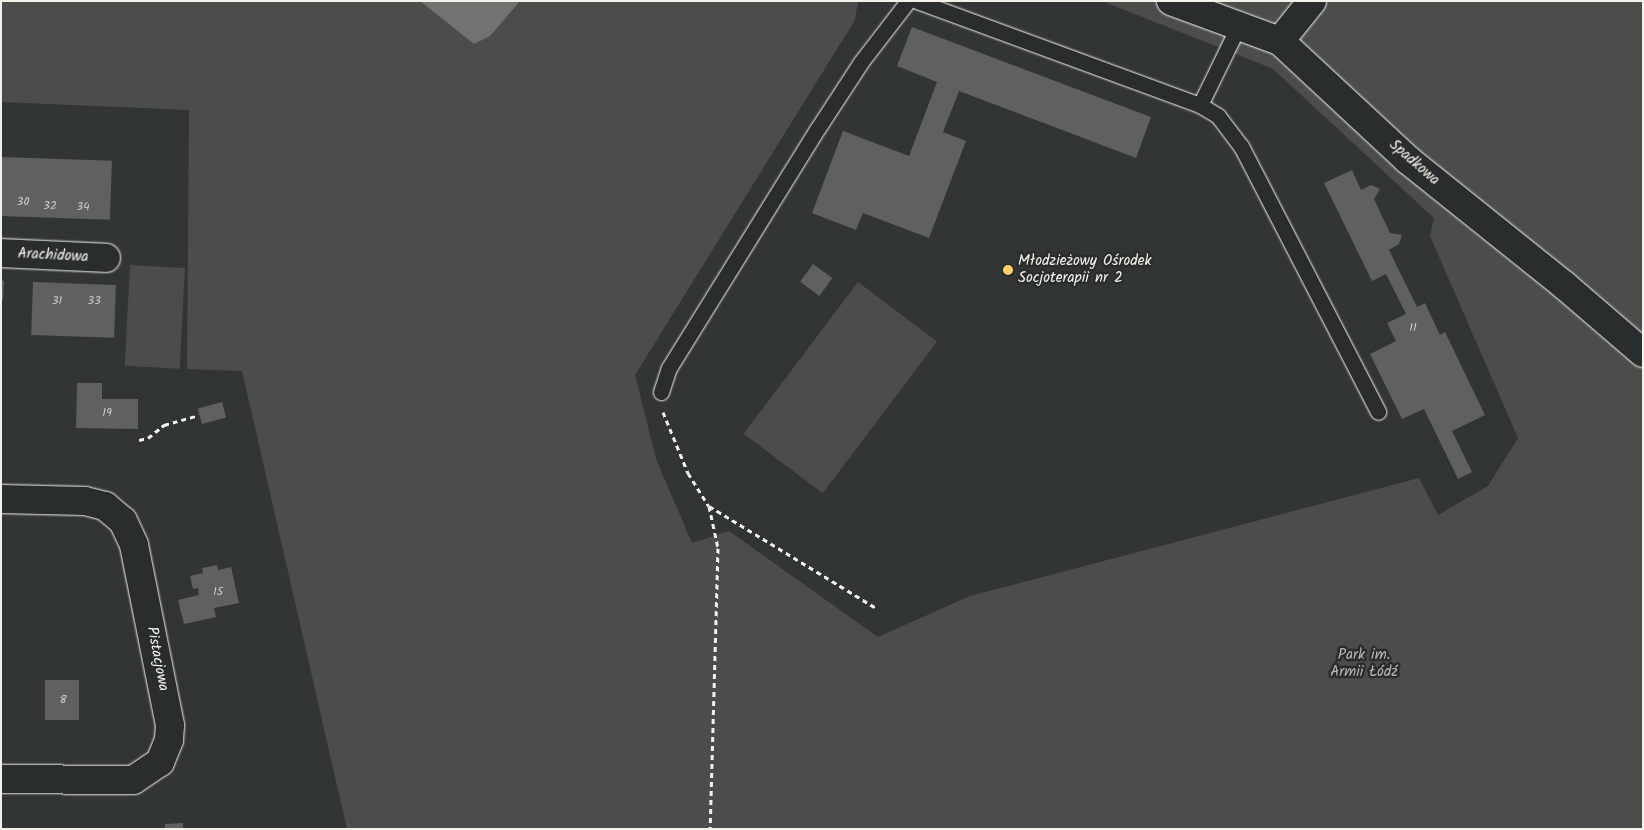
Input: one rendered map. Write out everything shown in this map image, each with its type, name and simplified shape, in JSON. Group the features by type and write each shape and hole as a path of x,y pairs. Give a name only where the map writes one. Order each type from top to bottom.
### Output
{"street":[{"name":"Spadkowa","path":"1171,1 1280,41 1408,160 1564,285 1643,353"},
{"path":"1280,41 1312,1"},
{"name":"Arachidowa","path":"1,253 106,258"},
{"name":"Pistacjowa","path":"1,499 86,501 105,506 123,521 134,546 170,725 170,740 160,762 133,780 1,779"}],"lane":[{"path":"661,392 669,368 818,128 861,62 908,1"},
{"path":"917,1 1200,105 1218,116 1241,146 1378,412"},
{"path":"1200,105 1239,26"}],"path":[{"path":"661,392 666,426 688,473 709,506 718,548 710,829"},
{"path":"139,440 148,438 164,425 200,416"},
{"path":"709,506 876,608"}],"green space":[{"name":"Park im. Armii Łódź","path":"1,1 858,1 855,20 635,375 656,459 692,543 729,531 878,637 970,596 1419,478 1438,515 1488,486 1518,438 1430,236 1434,218 1273,69 1102,1 1643,1 1643,829 347,829 242,371 187,369 189,110 1,102"},
{"path":"130,265 185,268 180,369 125,366"},
{"path":"858,282 937,342 823,493 744,434"}],"shaded area":[{"path":"420,1 520,1 490,36 474,44"}],"building":[{"path":"912,27 1151,117 1136,158 959,91 943,132 966,141 929,238 863,213 856,230 812,213 843,131 909,156 937,82 897,66"},
{"path":"1,157 112,161 110,220 1,216"},
{"path":"1352,170 1361,190 1371,185 1380,189 1374,199 1390,233 1402,235 1399,244 1389,250 1417,307 1425,303 1440,335 1445,332 1485,415 1452,431 1472,472 1458,479 1424,409 1402,419 1370,354 1396,341 1387,323 1406,314 1386,274 1372,281 1324,183"},
{"path":"813,264 832,278 819,296 800,282"},
{"path":"1,280 4,281 3,300 1,300"},
{"path":"33,282 116,285 114,338 31,335"},
{"path":"77,383 102,383 102,399 138,399 138,429 76,428"},
{"path":"222,402 226,417 202,424 198,408"},
{"path":"217,565 218,570 231,567 239,603 214,608 216,617 184,624 178,600 199,595 198,588 193,589 190,576 203,573 202,568"},
{"path":"45,680 79,680 79,720 45,720"},
{"path":"183,823 183,829 165,829 165,824"}],"place":[{"name":"Młodzieżowy Ośrodek Socjoterapii nr 2","path":"1008,270"}]}
